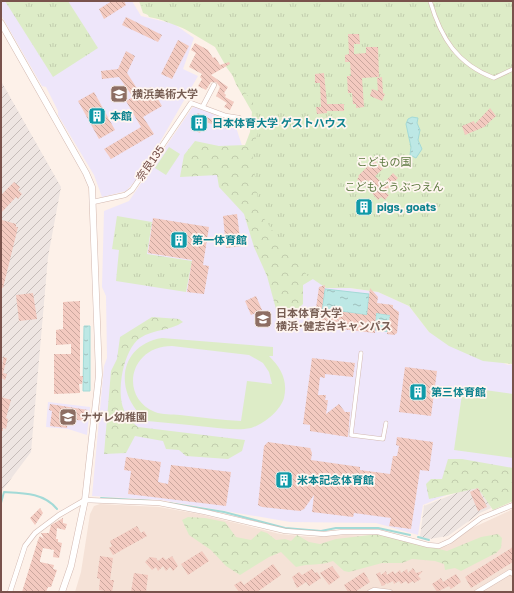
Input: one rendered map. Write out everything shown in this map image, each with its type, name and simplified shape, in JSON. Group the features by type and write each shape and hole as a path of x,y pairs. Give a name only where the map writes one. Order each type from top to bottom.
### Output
{"street":[{"path":"430,1 448,43 458,56 472,66 494,78 513,69"},
{"path":"1,24 86,173 92,187 99,372 85,500 71,566 62,592"},
{"path":"214,85 203,106 226,116 238,118"},
{"name":"奈良135","path":"93,202 125,195 132,190 191,103 203,106"},
{"path":"361,353 352,435 383,439 386,423"},
{"path":"10,592 25,546 35,533 59,515 85,500 159,503 205,512 285,532 324,534 343,532 378,532 428,545 439,546 450,541 481,518 513,505"},
{"path":"477,592 510,572 513,574"},
{"path":"370,592 374,590 390,592"}],"shaded area":[{"name":"横浜美術大学","path":"1,1 132,1 141,16 174,24 194,38 183,69 198,76 141,175 126,191 102,197 94,175 58,115 58,111 46,87 42,86 1,15"},
{"path":"1,81 61,187 48,257 31,452 1,492"},
{"name":"日本体育大学 横浜･健志台キャンパス","path":"197,106 217,116 234,121 256,189 326,288 350,288 378,292 409,306 429,332 508,365 513,364 513,495 485,479 423,505 418,535 376,523 290,522 161,500 92,496 104,366 107,358 106,296 102,287 104,211 129,201 192,108"},
{"name":"ナザレ幼稚園","path":"48,402 90,407 87,435 68,429 46,427"},
{"path":"481,483 491,508 480,513 448,536 429,539 420,537 424,506"},
{"path":"100,504 159,507 199,514 280,534 310,537 346,535 376,536 436,549 449,545 470,529 513,509 513,592 75,592 81,572 90,514 94,506"}],"green space":[{"path":"5,1 68,1 98,48 53,77"},
{"name":"こどもどうぶつえん","path":"139,1 222,1 513,119 388,289 318,276 303,285 303,304 292,315 276,309 267,276 254,247 244,214 219,187 217,175 180,177 184,155 195,141 219,146 245,145 250,132 252,112 236,84 222,49 209,38 143,13"},
{"name":"こどもの国","path":"140,1 513,1 513,364 483,361 449,346 429,332 409,306 378,292 350,288 326,288 307,275 259,211 252,152 259,128 254,104 227,68 215,47 173,22 149,17"},
{"path":"169,147 180,154 166,175 155,168"},
{"path":"117,216 152,222 147,254 192,261 186,292 116,281 119,250 112,249"},
{"path":"152,317 179,319 183,322 173,327 145,335 134,344 129,352 125,361 121,382 122,402 126,415 138,427 245,440 242,451 228,459 186,456 179,450 166,449 163,441 135,436 126,453 104,454 111,371 117,359 120,337"},
{"path":"162,338 273,347 273,356 269,356 280,370 285,386 282,403 279,408 266,420 256,426 246,429 230,429 134,420 135,411 137,411 130,400 126,388 125,377 127,366 131,356 139,348 149,342","holes":["172,346 249,355 263,363 269,372 272,384 247,381 241,421 158,413 144,405 136,395 133,385 134,373 138,363 146,354 157,348"]},
{"path":"463,387 513,394 513,458 454,450"},
{"path":"448,459 462,459 513,468 513,503 511,502 493,510 478,488 429,499 426,484 431,479 442,479"},
{"path":"188,517 205,518 225,522 236,537 251,540 261,531 267,533 276,540 285,539 291,541 297,535 309,542 320,544 336,539 378,534 447,551 481,537 498,534 502,538 501,548 496,553 461,571 455,568 445,570 444,564 435,561 412,559 402,563 382,563 349,572 344,571 333,561 296,567 281,552 269,557 240,575 226,566 211,550 189,535 182,520"}],"water":[{"path":"412,117 418,118 417,123 420,130 418,140 422,149 416,158 410,155 411,147 406,124 408,119"},
{"path":"325,289 369,294 367,315 322,309"},
{"path":"376,313 395,316 393,332 375,330"},
{"path":"84,326 90,326 90,391 83,391"}],"building":[{"path":"112,1 124,1 126,5 104,19 99,9"},
{"path":"126,17 162,35 158,42 122,25"},
{"path":"348,34 359,34 360,44 354,44 354,54 366,53 366,47 378,47 379,77 362,78 364,107 356,108 356,104 353,104 352,93 348,93 347,76 351,76 350,62 345,62 345,55 349,54"},
{"path":"178,40 189,46 172,79 161,74"},
{"path":"195,43 208,50 220,65 229,62 230,64 211,75 228,87 224,93 226,95 225,97 234,102 230,110 224,107 227,103 216,96 220,87 216,82 211,82 206,90 198,86 202,79 200,77 202,74 189,67 196,53 191,50"},
{"path":"126,51 135,56 127,73 140,93 151,87 162,106 143,117 154,134 111,159 104,149 141,127 126,101 133,97 119,77 102,79 101,71 118,69"},
{"path":"324,73 327,104 344,104 344,111 327,111 327,113 317,114 316,107 321,107 320,83 315,83 315,74"},
{"path":"382,77 383,93 385,94 382,101 370,96 372,89 378,91 377,78"},
{"name":"本館","path":"94,92 115,130 99,139 78,101"},
{"path":"490,108 496,116 484,127 465,135 462,126 474,121 475,124"},
{"path":"198,113 213,120 215,117 231,122 228,129 205,122 200,133 191,128"},
{"path":"374,160 383,169 375,176 383,184 393,173 398,178 385,192 389,195 385,200 381,197 378,200 371,192 375,188 367,180 364,183 362,181 361,183 357,179 359,177 358,176"},
{"path":"14,182 20,187 18,190 22,194 18,199 16,197 1,213 1,195"},
{"path":"237,214 241,246 226,248 223,216"},
{"name":"第一体育館","path":"153,218 209,227 203,265 209,266 204,294 187,292 192,260 148,253"},
{"path":"2,220 16,224 16,227 18,227 3,288 1,288"},
{"path":"325,285 322,309 367,315 370,288 378,297 377,303 393,305 393,308 399,312 397,333 394,335 387,334 390,315 376,313 375,333 315,326 319,287"},
{"path":"33,293 37,319 19,321 16,295"},
{"path":"256,296 262,310 251,315 245,301"},
{"path":"80,301 80,376 83,376 82,384 79,384 80,393 54,394 54,354 71,354 71,344 56,345 56,330 63,329 63,302"},
{"path":"3,357 7,358 3,373 7,374 5,380 1,378"},
{"path":"312,358 355,363 353,377 325,374 325,378 320,377 318,395 326,395 325,400 328,400 326,414 339,404 345,412 350,412 348,437 310,431 310,425 303,424"},
{"name":"第三体育館","path":"405,367 437,371 431,416 399,412"},
{"path":"1,397 11,400 6,418 8,419 6,429 3,428 3,431 1,431"},
{"path":"50,404 88,410 86,421 68,419 67,428 50,426 52,411 49,410"},
{"path":"397,437 433,442 429,471 420,470 411,529 389,526 391,518 354,513 353,517 312,512 314,495 304,509 300,511 262,507 258,505 264,446 268,442 310,448 312,453 311,460 360,467 360,470 390,474 393,456 397,456 399,446 396,445"},
{"path":"126,457 161,462 158,482 168,484 171,465 231,472 226,506 128,494 131,471 124,470"},
{"path":"478,488 487,507 478,511 470,492"},
{"path":"40,508 43,513 35,525 30,518"},
{"path":"63,518 63,523 67,524 65,530 57,528 56,539 58,539 58,542 62,543 59,558 53,557 54,550 43,548 40,560 40,562 54,565 53,569 57,570 51,587 48,587 46,592 22,592 38,540 40,536 44,539 41,533 49,533 51,525"},
{"path":"137,526 141,533 144,531 147,536 113,555 109,548 112,546 110,541"},
{"path":"513,547 513,562 471,588 465,577"},
{"path":"202,551 209,561 188,575 181,564"},
{"path":"100,556 113,558 110,580 114,580 112,592 99,590 100,579 97,578"},
{"path":"172,556 178,566 173,571 170,567 166,571 163,566 158,571 156,567 152,570 145,562 150,557 156,558 158,561 163,557 166,560"},
{"path":"273,564 281,575 257,592 239,592 234,585 241,581 244,585"},
{"path":"332,566 340,577 329,585 320,573"},
{"path":"413,568 416,573 423,571 418,576 421,579 414,583 413,581 408,584 406,581 401,584 399,581 394,584 393,581 387,584 386,582 385,585 382,586 376,574 380,572 381,575 386,571 387,575 393,571 395,574 400,570 401,573 407,569 408,573"},
{"path":"312,569 315,573 317,572 321,578 309,586 306,582 297,588 292,577 299,572 302,575"},
{"path":"364,572 370,582 355,592 348,592 344,585"},
{"path":"134,573 148,575 146,592 131,592"},
{"path":"456,574 461,582 451,589 449,586 437,592 432,584 441,578 443,582"}],"waterway":[{"path":"1,503 4,492 26,494 40,497 52,504 57,509"},
{"path":"101,498 153,501"},
{"path":"169,503 224,512 285,528 321,531 336,528 378,528 410,535"},
{"path":"418,537 429,540"}],"place":[{"name":"横浜美術大学","path":"119,94"},
{"name":"本館","path":"97,116"},
{"name":"日本体育大学 ゲストハウス","path":"199,123"},
{"name":"pigs, goats","path":"364,207"},
{"name":"第一体育館","path":"179,240"},
{"name":"日本体育大学 横浜･健志台キャンパス","path":"263,319"},
{"name":"第三体育館","path":"418,392"},
{"name":"ナザレ幼稚園","path":"68,417"},
{"name":"米本記念体育館","path":"284,480"}]}
